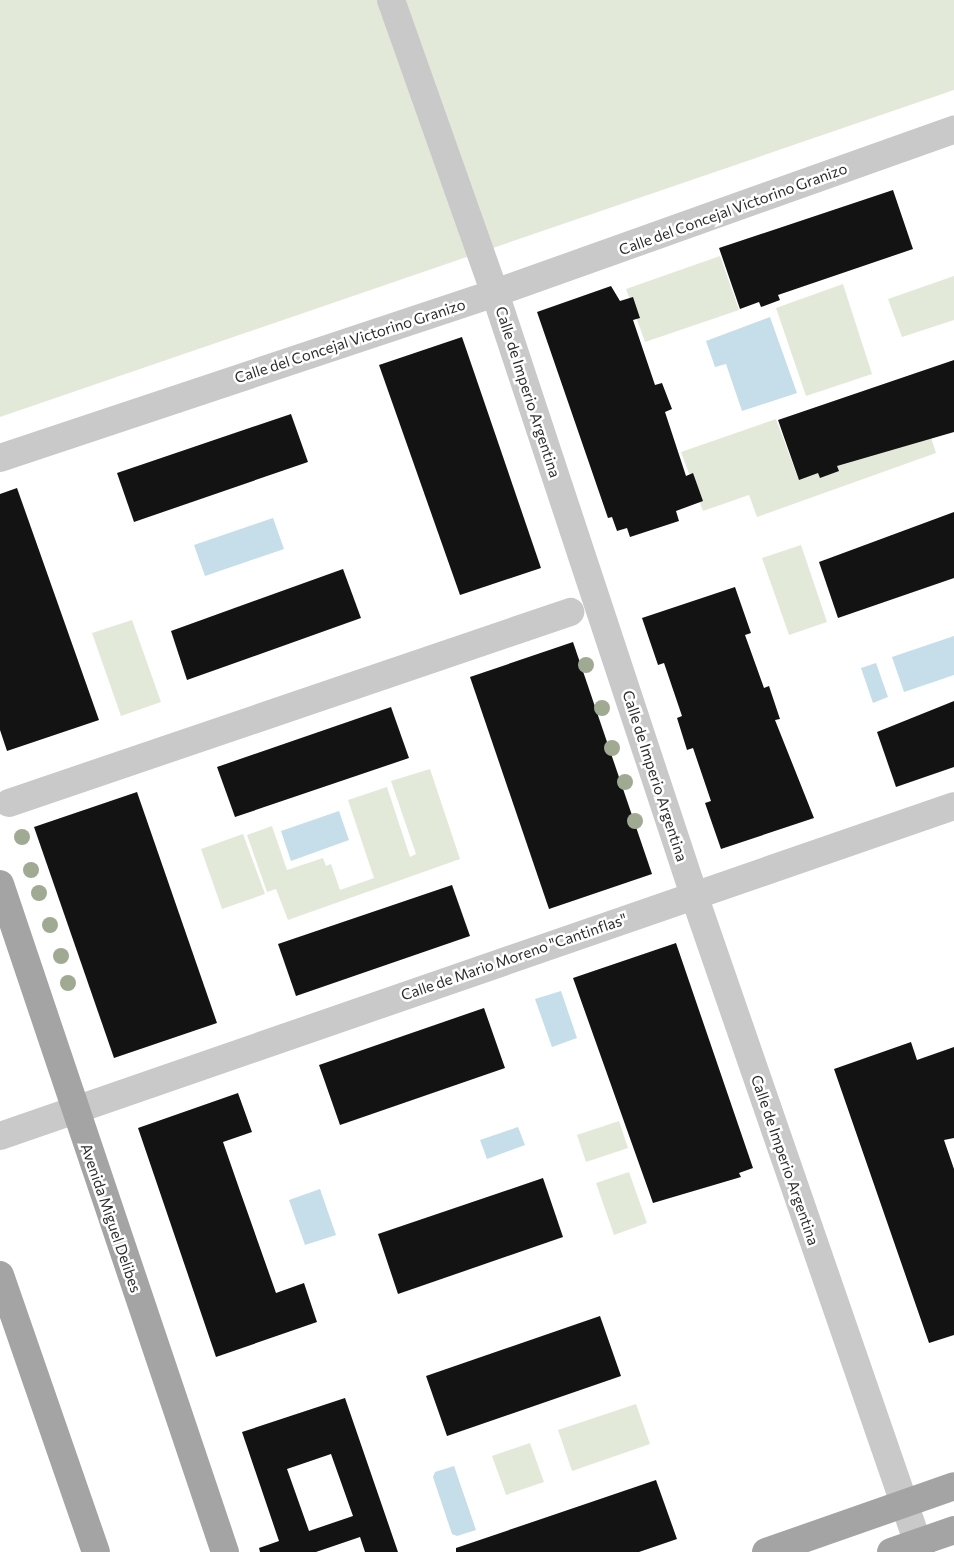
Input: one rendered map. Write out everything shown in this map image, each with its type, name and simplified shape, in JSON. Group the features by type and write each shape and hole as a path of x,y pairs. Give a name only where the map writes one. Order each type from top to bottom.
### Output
{"main road":[{"name":"Avenida Miguel Delibes","path":"0,884 75,1112 225,1552"},
{"path":"0,1275 96,1552"},
{"path":"766,1552 954,1486"},
{"path":"891,1552 919,1547 954,1530"}],"street":[{"name":"Calle de Imperio Argentina","path":"391,0 495,293 694,895 919,1547"},
{"name":"Calle del Concejal Victorino Granizo","path":"0,458 495,293 954,130"},
{"path":"9,803 570,612"},
{"name":"Calle de Mario Moreno \"Cantinflas\"","path":"0,1136 75,1112 954,806"}],"green space":[{"path":"0,0 954,0 954,90 0,417"},
{"path":"720,256 739,310 645,342 626,289"},
{"path":"954,276 954,320 902,337 888,299"},
{"path":"843,284 872,374 806,396 776,308"},
{"path":"776,419 798,478 929,431 936,453 757,517 749,495 703,511 681,452"},
{"path":"801,545 827,622 789,635 762,558"},
{"path":"132,620 161,702 121,716 92,633"},
{"path":"430,769 460,859 288,920 276,889 267,892 247,835 272,826 287,870 323,858 326,866 331,864 340,890 374,878 348,800 387,787 410,857 416,854 391,781"},
{"path":"243,834 265,894 222,909 201,849"},
{"path":"619,1121 628,1148 586,1162 577,1135"},
{"path":"629,1172 647,1223 614,1235 596,1183"},
{"path":"636,1404 650,1444 572,1471 558,1430"},
{"path":"530,1443 544,1482 506,1495 492,1456"}],"water":[{"path":"770,317 797,393 742,411 726,364 715,367 706,341"},
{"path":"273,518 284,549 205,576 194,545"},
{"path":"954,636 954,675 904,692 892,657"},
{"path":"876,663 888,697 873,703 861,668"},
{"path":"339,811 349,840 291,861 281,831"},
{"path":"561,991 577,1038 552,1047 535,999"},
{"path":"518,1127 525,1145 487,1159 480,1140"},
{"path":"320,1189 336,1235 305,1245 289,1200"},
{"path":"454,1466 476,1530 457,1536 452,1534 433,1477 435,1472"}],"building":[{"path":"893,190 913,249 778,295 780,300 761,307 759,302 740,309 719,248"},
{"path":"611,286 620,301 633,297 640,318 633,320 655,385 662,383 672,409 665,412 686,476 693,473 703,501 676,511 679,521 630,537 627,528 617,531 612,517 608,518 537,312"},
{"path":"462,337 541,568 460,595 379,365"},
{"path":"954,360 954,432 837,466 839,471 820,478 818,473 799,480 778,420"},
{"path":"291,414 308,462 134,522 117,473"},
{"path":"17,488 99,720 7,751 0,730 0,494"},
{"path":"954,512 954,578 838,618 819,562"},
{"path":"343,569 361,618 187,680 171,631"},
{"path":"735,587 751,633 745,635 764,688 769,686 780,719 775,720 814,818 721,849 705,803 711,801 693,748 687,750 677,718 682,716 664,663 658,665 642,618"},
{"path":"573,642 652,874 549,909 470,677"},
{"path":"954,701 954,767 896,787 877,732"},
{"path":"391,707 409,758 235,817 217,767"},
{"path":"137,792 217,1023 114,1058 34,827"},
{"path":"452,885 470,936 296,996 278,944"},
{"path":"676,943 753,1168 739,1173 741,1177 653,1203 573,978"},
{"path":"484,1008 505,1068 340,1125 319,1065"},
{"path":"911,1042 917,1060 954,1047 954,1138 944,1140 954,1169 954,1335 929,1343 834,1069"},
{"path":"238,1093 252,1132 223,1142 276,1293 304,1283 317,1322 216,1357 138,1128"},
{"path":"543,1178 563,1237 398,1294 378,1234"},
{"path":"600,1316 621,1376 447,1436 426,1376"},
{"path":"345,1398 398,1552 365,1552 360,1537 316,1552 260,1552 259,1548 279,1541 242,1432","holes":["331,1454 353,1516 309,1531 287,1469"]},
{"path":"656,1480 677,1539 639,1552 456,1552 456,1548"}]}
